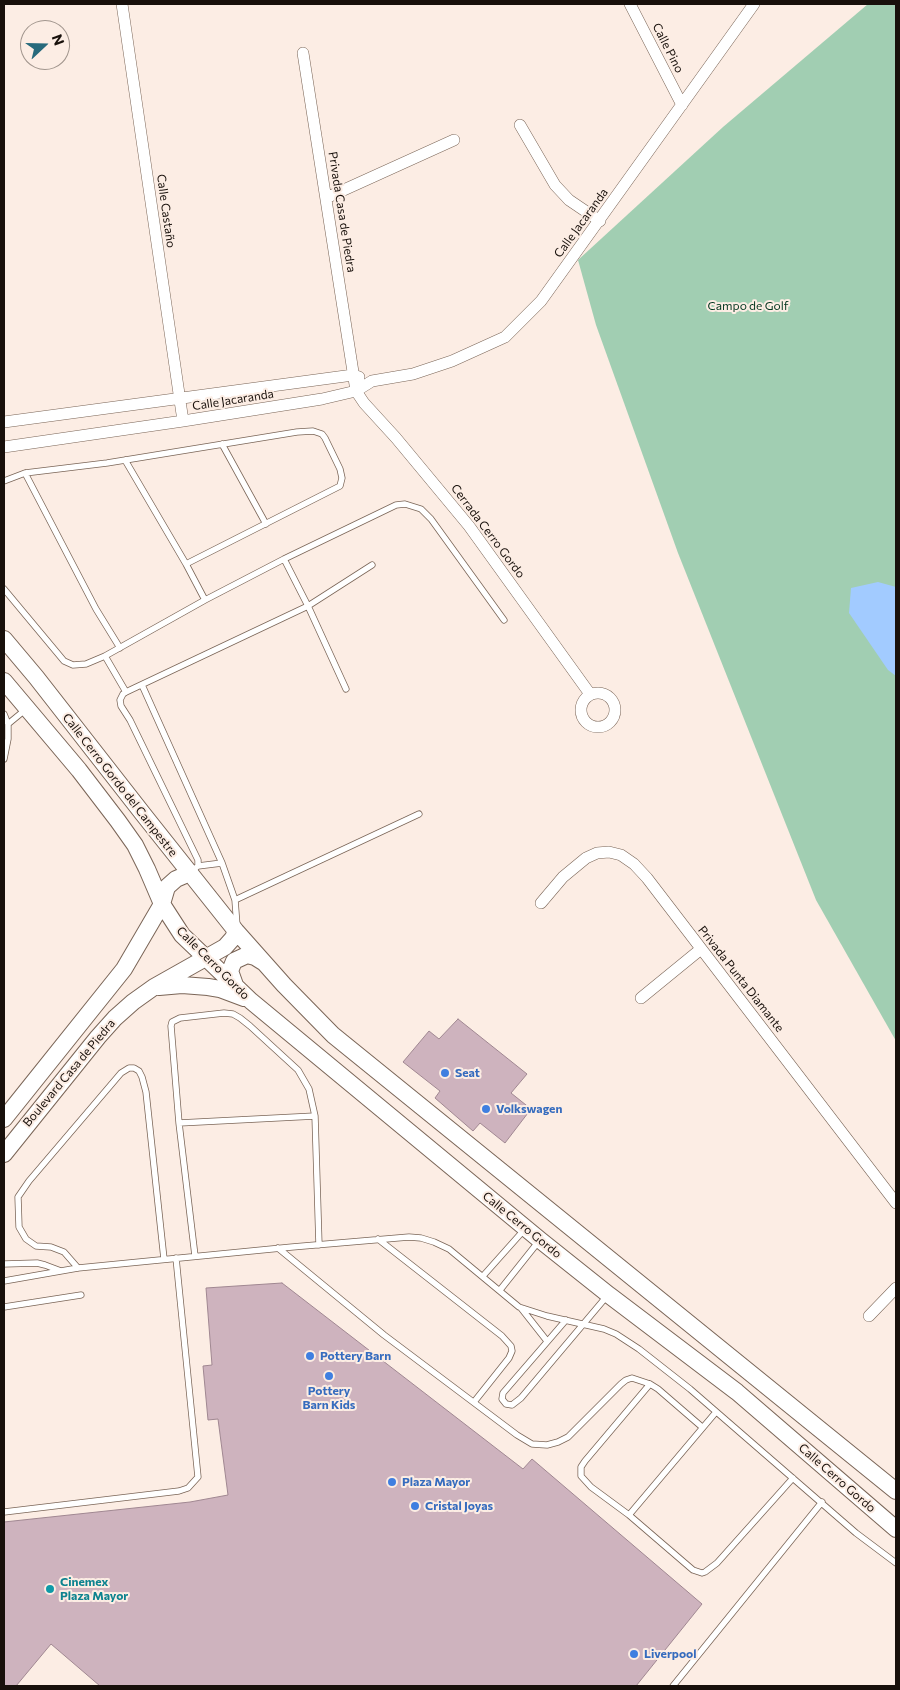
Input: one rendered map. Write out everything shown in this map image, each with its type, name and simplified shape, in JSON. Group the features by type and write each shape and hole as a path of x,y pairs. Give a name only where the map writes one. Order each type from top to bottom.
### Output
{"main road":[{"name":"Calle Cerro Gordo del Campestre","path":"4,639 194,870 236,930"},
{"name":"Calle Cerro Gordo del Campestre","path":"4,681 79,770 118,821 139,853 162,904"},
{"name":"Boulevard Casa de Piedra","path":"4,1119 124,969 162,904 165,891 171,883 194,870"},
{"name":"Calle Cerro Gordo","path":"162,904 182,935 251,1001 540,1240 737,1392 896,1529"},
{"name":"Boulevard Casa de Piedra","path":"4,1154 98,1036 115,1018 154,987 225,948 233,938 236,930"},
{"name":"Calle Cerro Gordo","path":"236,930 264,964 309,1012 340,1041 896,1491"},
{"path":"236,986 230,971 234,961 243,956 251,956 264,964"},
{"path":"154,987 182,985 208,987 220,989 251,1001"}],"street":[{"name":"Calle Castaño","path":"122,4 183,421"},
{"name":"Calle Pino","path":"630,4 682,105"},
{"name":"Calle Jacaranda","path":"4,447 272,408 356,391 372,381 413,374 444,364 505,337 541,301 754,4"},
{"name":"Privada Casa de Piedra","path":"303,53 356,391"},
{"path":"520,125 555,184 569,200 600,221"},
{"path":"326,198 454,140"},
{"name":"Calle Jacaranda","path":"4,422 353,376 372,381"},
{"name":"Cerrada Cerro Gordo","path":"356,391 364,403 396,438 469,526 590,694"},
{"name":"Privada Punta Diamante","path":"541,903 563,877 586,858 597,853 609,852 621,855 634,864 647,878 896,1203"},
{"path":"641,998 701,950"},
{"path":"869,1316 896,1288"}],"lane":[{"path":"4,481 25,473 125,460 313,431 322,434 326,438 340,469 342,478 340,486 186,564"},
{"path":"222,444 266,524"},
{"path":"125,460 205,600"},
{"path":"25,473 96,610 120,648"},
{"path":"4,590 64,661 73,665 86,664 105,656 205,600 284,559 396,505 405,504 421,510 431,519 504,620"},
{"path":"284,559 346,688"},
{"path":"194,870 198,860 130,720 121,706 121,697 126,692 308,606 372,565"},
{"path":"105,656 126,692"},
{"path":"142,685 222,863 235,900 236,930"},
{"path":"8,724 27,708"},
{"path":"4,714 8,724 8,739 4,759"},
{"path":"235,900 419,814"},
{"path":"194,870 222,863"},
{"path":"195,1256 170,1034 172,1022 180,1018 224,1013 233,1014 240,1018 298,1070 309,1089 316,1116 319,1245"},
{"path":"78,1268 64,1252 36,1246 26,1239 19,1227 18,1197 29,1181 121,1074 129,1068 139,1071 146,1092 164,1259"},
{"path":"179,1123 316,1116"},
{"path":"483,1276 526,1228"},
{"path":"4,1281 78,1268 164,1259 378,1239 421,1238 449,1249 483,1276 519,1307 547,1341"},
{"path":"378,1239 502,1336 511,1346 512,1352 509,1358 474,1402"},
{"path":"500,1290 540,1240"},
{"path":"278,1248 384,1335 532,1444 547,1445 568,1437 626,1380 638,1379 650,1384 702,1427"},
{"path":"4,1512 180,1491 188,1488 198,1477 176,1258"},
{"path":"4,1264 46,1265 61,1271"},
{"path":"4,1307 81,1295"},
{"path":"566,1320 503,1393 502,1400 506,1404 512,1405 521,1398 609,1295"},
{"path":"519,1307 604,1328 639,1349 794,1478 856,1533 896,1563"},
{"path":"650,1384 585,1461 580,1471 584,1480 591,1487 629,1515 693,1570 702,1573 717,1563 794,1478"},
{"path":"629,1515 716,1412"},
{"path":"673,1686 822,1502"}],"green space":[{"name":"Campo de Golf","path":"868,4 896,4 896,1041 816,900 678,553 596,325 578,260 723,127"}],"water":[{"path":"878,582 896,587 896,676 888,670 849,613 851,588"}],"building":[{"path":"458,1019 527,1074 511,1093 531,1109 505,1143 480,1123 473,1131 435,1098 440,1091 403,1062 429,1031 439,1039"},
{"name":"Plaza Mayor","path":"282,1283 523,1469 532,1459 702,1604 636,1686 100,1686 51,1644 16,1686 4,1686 4,1522 190,1502 228,1495 218,1419 208,1420 203,1366 212,1365 206,1288"}],"place":[{"name":"Seat","path":"445,1073"},
{"name":"Volkswagen","path":"486,1109"},
{"name":"Pottery Barn","path":"310,1356"},
{"name":"Pottery Barn Kids","path":"329,1376"},
{"name":"Plaza Mayor","path":"392,1482"},
{"name":"Cristal Joyas","path":"415,1506"},
{"name":"Cinemex Plaza Mayor","path":"50,1589"},
{"name":"Liverpool","path":"634,1654"}]}
